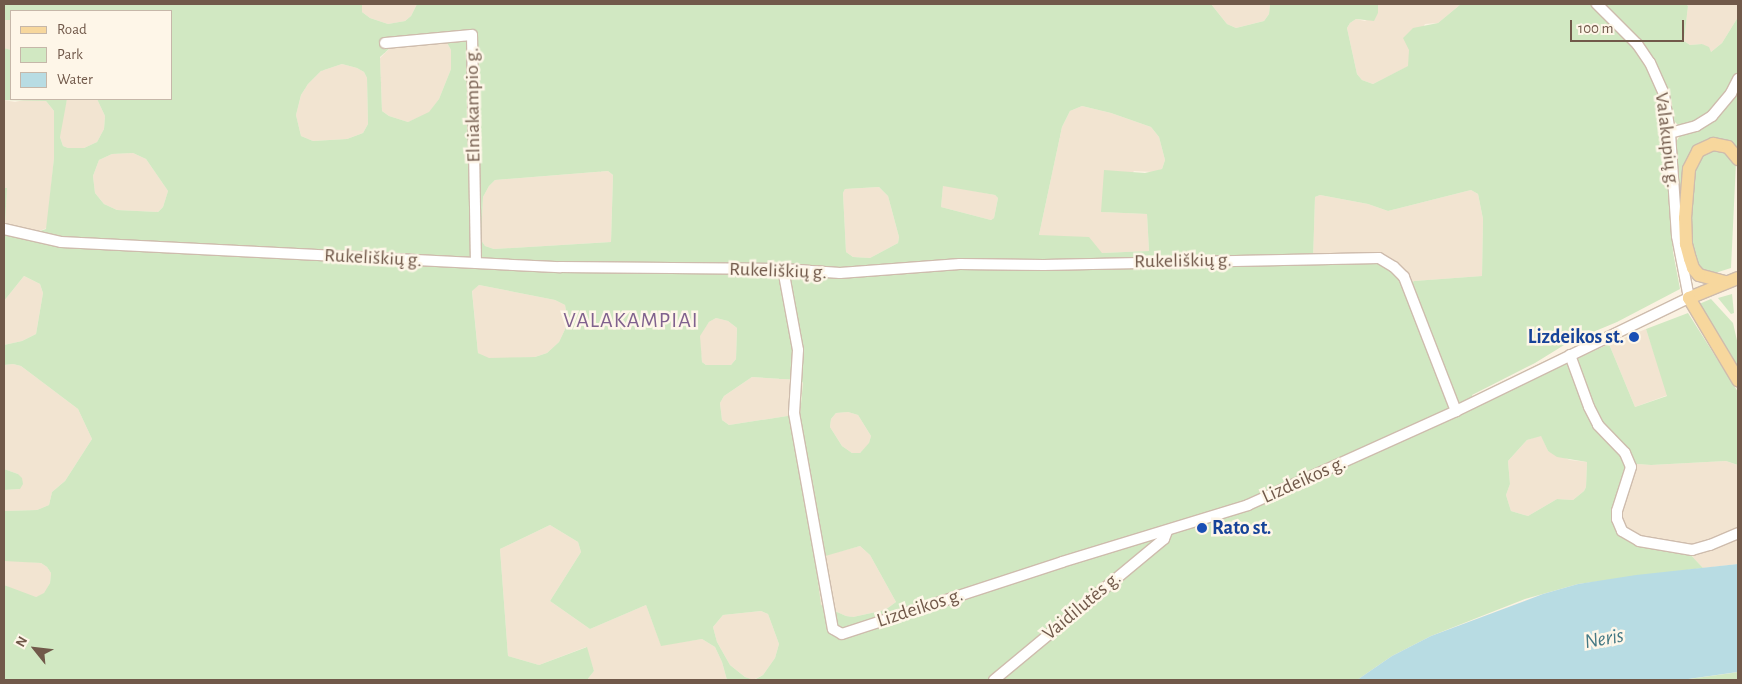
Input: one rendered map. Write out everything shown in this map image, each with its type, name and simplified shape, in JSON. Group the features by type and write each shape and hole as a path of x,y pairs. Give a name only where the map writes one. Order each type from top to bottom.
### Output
{"main road":[{"path":"1725,282 1700,275 1693,268 1686,244 1686,198 1689,169 1698,151 1713,144 1728,147 1738,159"},
{"path":"1738,278 1689,298 1738,380"}],"street":[{"name":"Valakupių g.","path":"1597,4 1637,44 1650,63 1664,94 1670,133 1679,252 1689,298"},
{"name":"Elniakampio g.","path":"385,43 472,35 476,264"},
{"path":"1670,133 1696,126 1712,116 1732,93 1738,79"},
{"path":"1676,215 1686,244"},
{"name":"Rukeliškių g.","path":"4,229 62,242 476,264 840,272 960,264 1044,265 1379,258 1394,266 1404,277 1456,411"},
{"name":"Lizdeikos g.","path":"783,270 798,350 794,413 833,629 842,634 1248,504 1456,411 1689,298"},
{"path":"1570,355 1588,407 1598,425 1625,453 1631,466 1617,511 1617,518 1622,531 1639,541 1692,550 1710,546 1738,533"},
{"name":"Vaidilutės g.","path":"994,680 1164,539 1167,531"}],"shaded area":[{"path":"362,4 417,4 411,16 405,21 388,24 370,18 362,12"},
{"path":"1211,4 1270,4 1269,14 1264,21 1236,28 1227,24"},
{"path":"1378,4 1461,4 1438,23 1425,24 1409,50 1409,66 1373,84 1362,80 1357,74 1347,28 1356,19 1365,21 1378,13"},
{"path":"1686,4 1738,4 1738,17 1722,43 1711,52 1702,44 1690,45 1684,41 1688,6"},
{"path":"4,20 10,20 10,50 4,48"},
{"path":"441,39 446,41 451,50 451,69 439,99 429,113 408,122 389,116 382,111 380,58 390,48"},
{"path":"342,64 357,68 364,72 367,78 368,124 363,133 347,139 313,141 301,136 296,115 301,95 308,84 321,71"},
{"path":"4,100 15,102 24,100 46,101 54,111 54,158 47,228 34,233 5,224 7,188 4,188"},
{"path":"67,100 97,100 105,116 104,129 97,142 84,148 68,148 63,146 60,137 60,127"},
{"path":"1082,106 1111,113 1151,127 1159,137 1165,160 1162,169 1154,172 1134,171 1101,212 1147,214 1149,251 1102,253 1039,235 1062,127 1070,111"},
{"path":"133,153 146,159 168,191 163,207 158,212 117,210 104,204 95,193 93,176 99,160 112,154"},
{"path":"608,171 613,175 611,242 494,249 485,246 481,240 483,197 495,180"},
{"path":"943,185 995,195 998,198 994,218 991,220 941,207"},
{"path":"879,187 888,196 899,237 898,243 870,258 853,257 846,252 843,193 845,189"},
{"path":"1471,190 1478,194 1483,219 1482,276 1414,281 1404,289 1313,261 1315,197 1320,195 1368,204 1388,211"},
{"path":"24,276 40,284 43,293 36,334 22,341 4,345 4,301"},
{"path":"479,285 555,300 565,305 568,323 559,342 547,353 535,357 489,359 478,353 472,290"},
{"path":"716,318 728,321 737,328 736,359 731,365 706,365 702,362 699,336 709,322"},
{"path":"1646,329 1668,395 1635,407 1609,344"},
{"path":"13,364 21,366 78,409 92,439 65,481 52,492 49,505 37,510 4,511 4,490 20,489 18,474 4,469 4,365"},
{"path":"752,377 800,380 803,383 800,414 729,425 722,420 720,403 724,396"},
{"path":"848,412 858,415 871,436 869,444 860,453 852,453 842,446 830,427 831,419 836,413"},
{"path":"1541,435 1548,451 1570,460 1587,462 1586,487 1573,500 1557,499 1528,516 1511,511 1506,495 1510,484 1508,461 1527,440"},
{"path":"1726,461 1738,465 1738,564 1703,568 1688,552 1659,549 1617,528 1624,463 1651,465"},
{"path":"550,525 578,542 581,552 550,601 590,629 646,605 661,645 702,639 715,647 727,680 587,680 594,671 586,647 539,665 508,656 500,549"},
{"path":"860,546 870,555 896,602 885,610 853,617 846,616 820,605 815,558"},
{"path":"5,560 41,563 47,567 51,573 50,583 44,594 36,597 28,596 4,585"},
{"path":"761,611 768,614 779,644 775,658 763,675 753,680 745,677 730,665 717,642 713,627 723,615"}],"green space":[{"path":"4,4 362,4 362,12 370,18 388,24 405,21 411,16 417,4 1211,4 1227,24 1236,28 1264,21 1269,14 1270,4 1378,4 1378,13 1374,21 1356,19 1347,28 1357,74 1362,80 1373,84 1408,66 1409,50 1403,38 1413,28 1438,23 1461,4 1686,4 1688,6 1684,41 1690,45 1702,44 1709,47 1711,52 1722,43 1738,17 1738,150 1697,146 1680,214 1676,142 1679,137 1707,117 1684,126 1678,125 1674,121 1670,97 1660,97 1666,127 1673,252 1680,289 1617,322 1569,342 1535,363 1472,395 1477,404 1609,344 1635,407 1667,396 1646,329 1688,313 1738,392 1738,465 1726,461 1651,465 1624,463 1625,475 1613,515 1624,535 1688,552 1703,568 1578,584 1525,599 1431,636 1392,656 1357,680 754,680 727,680 715,647 702,639 661,646 646,605 590,629 550,601 581,552 578,542 550,525 500,549 508,656 539,665 587,647 594,671 587,680 4,680 4,585 36,597 44,593 50,583 51,573 41,563 4,561 4,511 37,510 49,505 52,492 65,481 92,439 78,409 21,366 13,364 4,365 4,345 22,341 36,334 43,293 40,284 24,276 4,301 4,188 7,188 5,224 34,233 46,229 54,158 54,111 46,101 4,100 4,48 10,50 10,100 67,100 60,137 63,146 68,148 84,148 97,142 104,129 105,116 97,100 172,100 172,10 10,10 10,20 4,20","holes":["441,39 446,41 451,50 451,69 439,99 429,112 408,122 389,116 382,111 380,57 390,48","342,64 364,72 367,78 368,124 363,133 347,139 313,141 301,136 296,115 301,95 308,84 321,71","1082,106 1111,113 1151,127 1159,137 1165,160 1162,169 1145,173 1104,170 1101,212 1147,214 1149,251 1102,253 1089,237 1039,235 1062,127 1070,111","133,153 146,159 168,191 163,207 158,212 117,210 104,204 95,193 93,176 99,160 112,154","608,171 613,175 611,242 494,249 485,246 481,240 483,197 495,180","943,186 995,195 998,198 994,218 991,220 941,207","879,187 888,196 899,237 898,243 870,258 853,257 846,252 843,193 845,189","1471,190 1478,194 1483,219 1482,276 1414,281 1404,289 1395,274 1378,262 1313,261 1315,197 1320,195 1368,204 1388,211","479,285 555,300 565,305 568,323 559,342 547,353 535,357 489,358 478,353 472,291","716,318 728,321 737,328 736,359 731,365 706,365 702,362 700,336 709,322","752,377 800,380 803,383 800,414 729,425 722,420 720,403 724,396","848,412 858,415 871,436 869,443 860,453 852,453 842,446 830,427 831,419 836,413","1541,436 1548,451 1557,457 1587,462 1586,487 1573,500 1557,499 1528,516 1511,511 1506,495 1510,484 1508,461 1527,440","860,546 870,555 896,602 885,610 853,617 846,616 821,605 815,559","761,611 768,614 779,644 775,658 763,675 754,680 745,677 730,665 717,642 713,627 723,615"]},
{"path":"1711,150 1723,151 1736,162 1731,268 1712,274 1697,266 1692,244 1691,218 1691,183 1699,156"},
{"path":"1732,294 1734,313 1731,314 1718,298"},
{"path":"1711,299 1733,323 1738,345 1738,370 1699,304"},
{"path":"4,469 18,474 22,478 23,484 20,489 4,490"},
{"path":"1738,672 1738,680 1682,680 1732,673"}],"water":[{"name":"Neris","path":"1738,564 1738,672 1681,680 1357,680 1392,656 1431,636 1543,594 1578,584 1636,575"}],"place":[{"name":"Lizdeikos st.","path":"1634,337"},
{"name":"Rato st.","path":"1202,528"}],"district":[{"name":"VALAKAMPIAI","path":"631,321"}]}
